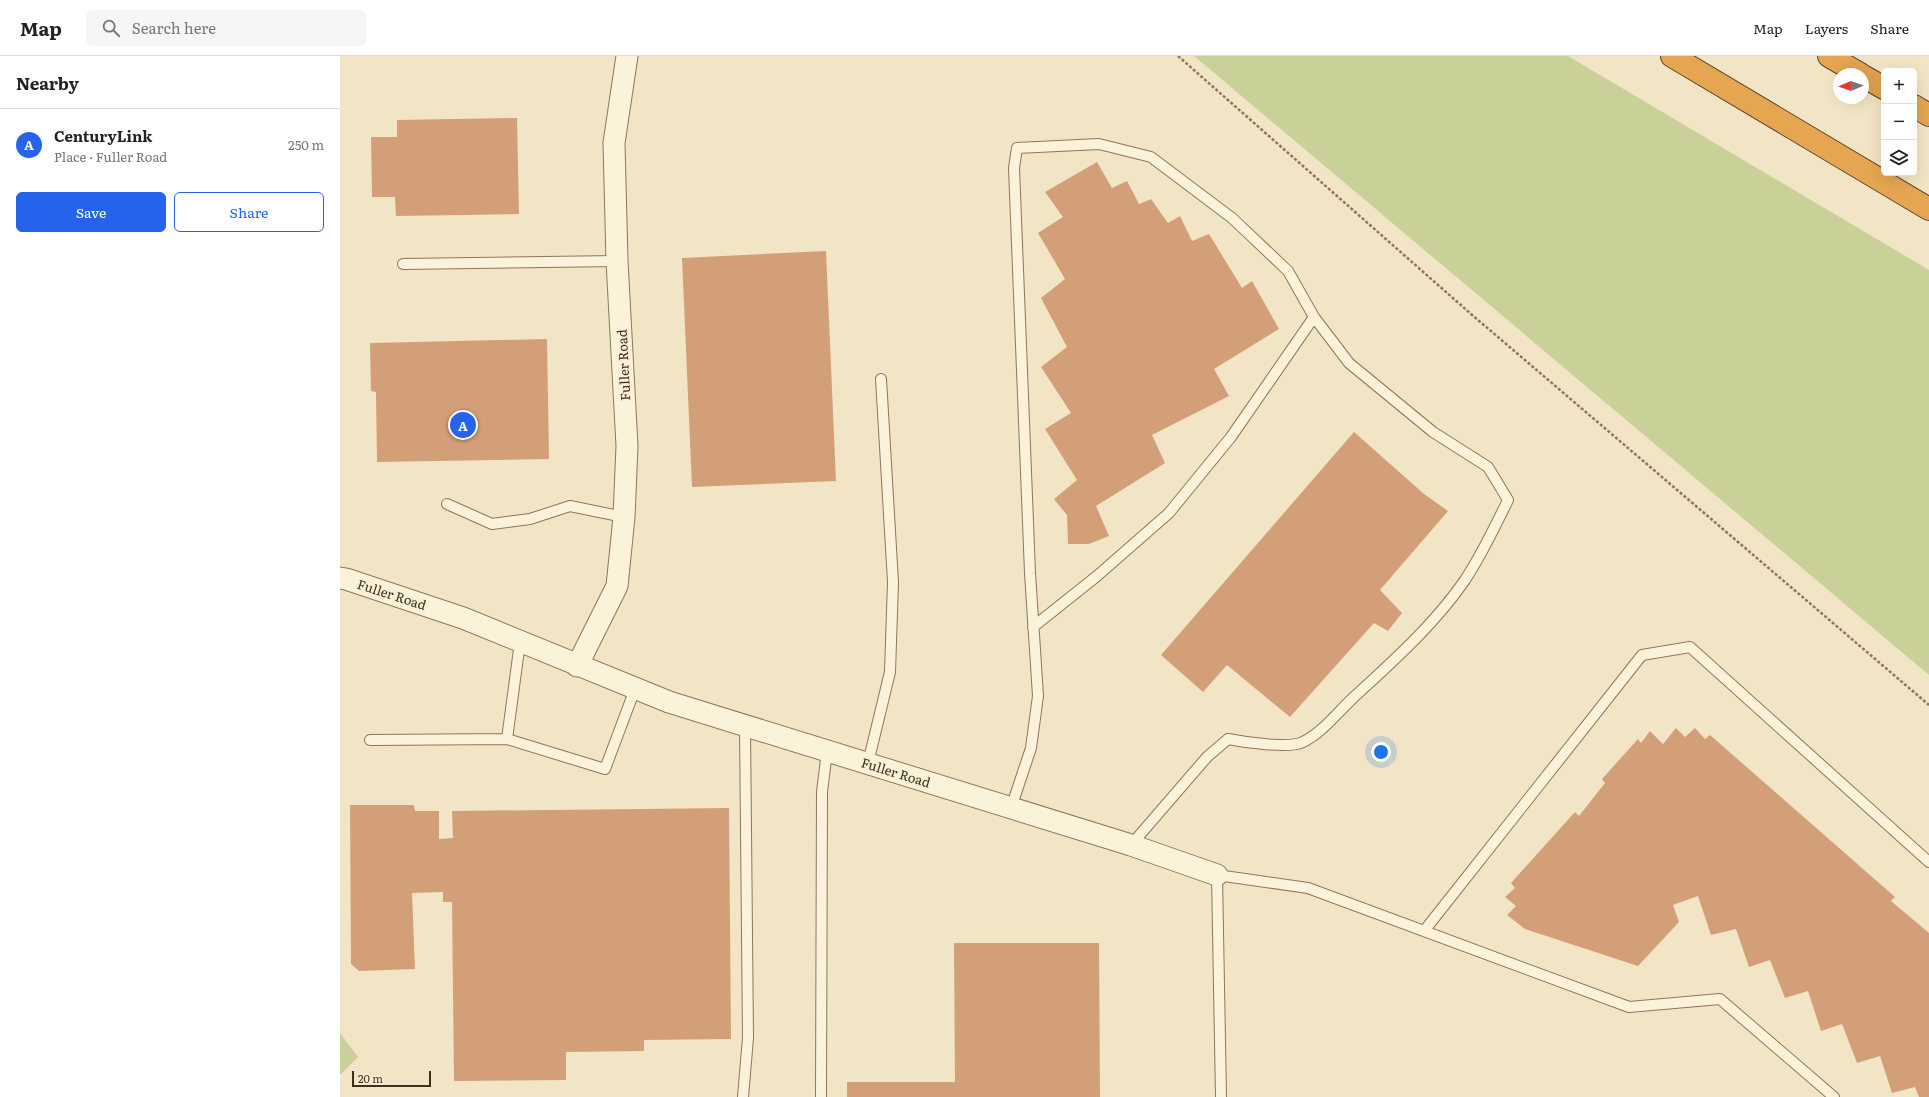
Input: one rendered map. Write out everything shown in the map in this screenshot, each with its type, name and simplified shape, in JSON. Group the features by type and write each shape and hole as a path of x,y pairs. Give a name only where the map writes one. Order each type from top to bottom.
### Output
{"highway":[{"path":"1672,56 1929,209"},
{"path":"1829,56 1850,68"},
{"path":"1869,79 1881,86"},
{"path":"1917,108 1929,115"}],"street":[{"name":"Fuller Road","path":"577,666 617,586 624,517 627,446 617,261 614,143 627,56"},
{"name":"Fuller Road","path":"340,578 463,618 577,666 669,702 1131,845 1217,875"}],"lane":[{"path":"1011,808 1031,748 1038,696 1033,627 1014,168 1017,148 1098,144 1151,157 1232,218 1288,271 1314,317 1349,363 1433,432 1488,467 1508,500 1485,546 1465,580 1434,620 1392,663 1319,731 1302,743 1261,745 1228,739 1207,757 1131,845"},
{"path":"402,264 617,261"},
{"path":"1033,627 1097,576 1168,513 1231,437 1314,317"},
{"path":"868,763 890,672 893,582 881,379"},
{"path":"447,504 492,524 530,519 570,506 624,517"},
{"path":"506,739 520,642"},
{"path":"1424,931 1642,655 1690,647 1929,862"},
{"path":"370,740 506,739 605,769 635,689"},
{"path":"743,1097 748,1038 746,726"},
{"path":"821,1097 822,792 827,751"},
{"path":"1221,1097 1217,875 1308,888 1629,1007 1720,999 1834,1097"}],"path":[{"path":"1178,56 1477,319 1929,705"}],"green space":[{"path":"1194,56 1568,56 1929,270 1929,675"},
{"path":"340,1033 358,1057 340,1075"}],"building":[{"path":"517,118 519,214 396,216 395,197 372,197 371,137 397,137 397,120"},
{"path":"1097,162 1112,188 1127,181 1139,204 1151,199 1168,223 1180,216 1192,241 1209,234 1242,288 1252,281 1279,329 1214,369 1229,396 1152,435 1165,463 1096,506 1109,536 1089,544 1068,544 1067,515 1054,499 1077,480 1045,429 1071,413 1041,367 1067,347 1041,298 1065,279 1038,233 1063,217 1045,192"},
{"path":"826,251 836,481 692,487 682,258"},
{"path":"547,339 549,459 377,462 376,392 371,391 370,343"},
{"path":"1354,432 1424,494 1448,511 1380,590 1402,613 1388,631 1374,623 1290,717 1227,665 1203,692 1161,655"},
{"path":"1676,728 1685,737 1695,728 1705,739 1710,735 1895,897 1891,901 1929,933 1929,1097 1919,1097 1915,1087 1892,1093 1880,1056 1857,1063 1842,1024 1821,1031 1808,991 1785,998 1770,960 1749,967 1736,929 1711,935 1698,896 1673,905 1679,922 1638,966 1525,929 1507,915 1516,906 1505,897 1515,888 1511,883 1575,812 1579,816 1605,783 1602,779 1638,739 1641,743 1650,731 1663,744"},
{"path":"350,805 414,805 415,811 439,811 439,839 453,838 452,811 729,808 731,1039 644,1040 644,1051 566,1052 566,1080 454,1081 452,902 443,902 443,892 412,893 415,969 359,971 351,964"},
{"path":"954,943 1099,943 1100,1097 847,1097 847,1082 955,1082"}],"place":[{"name":"CenturyLink","path":"463,425"}]}
